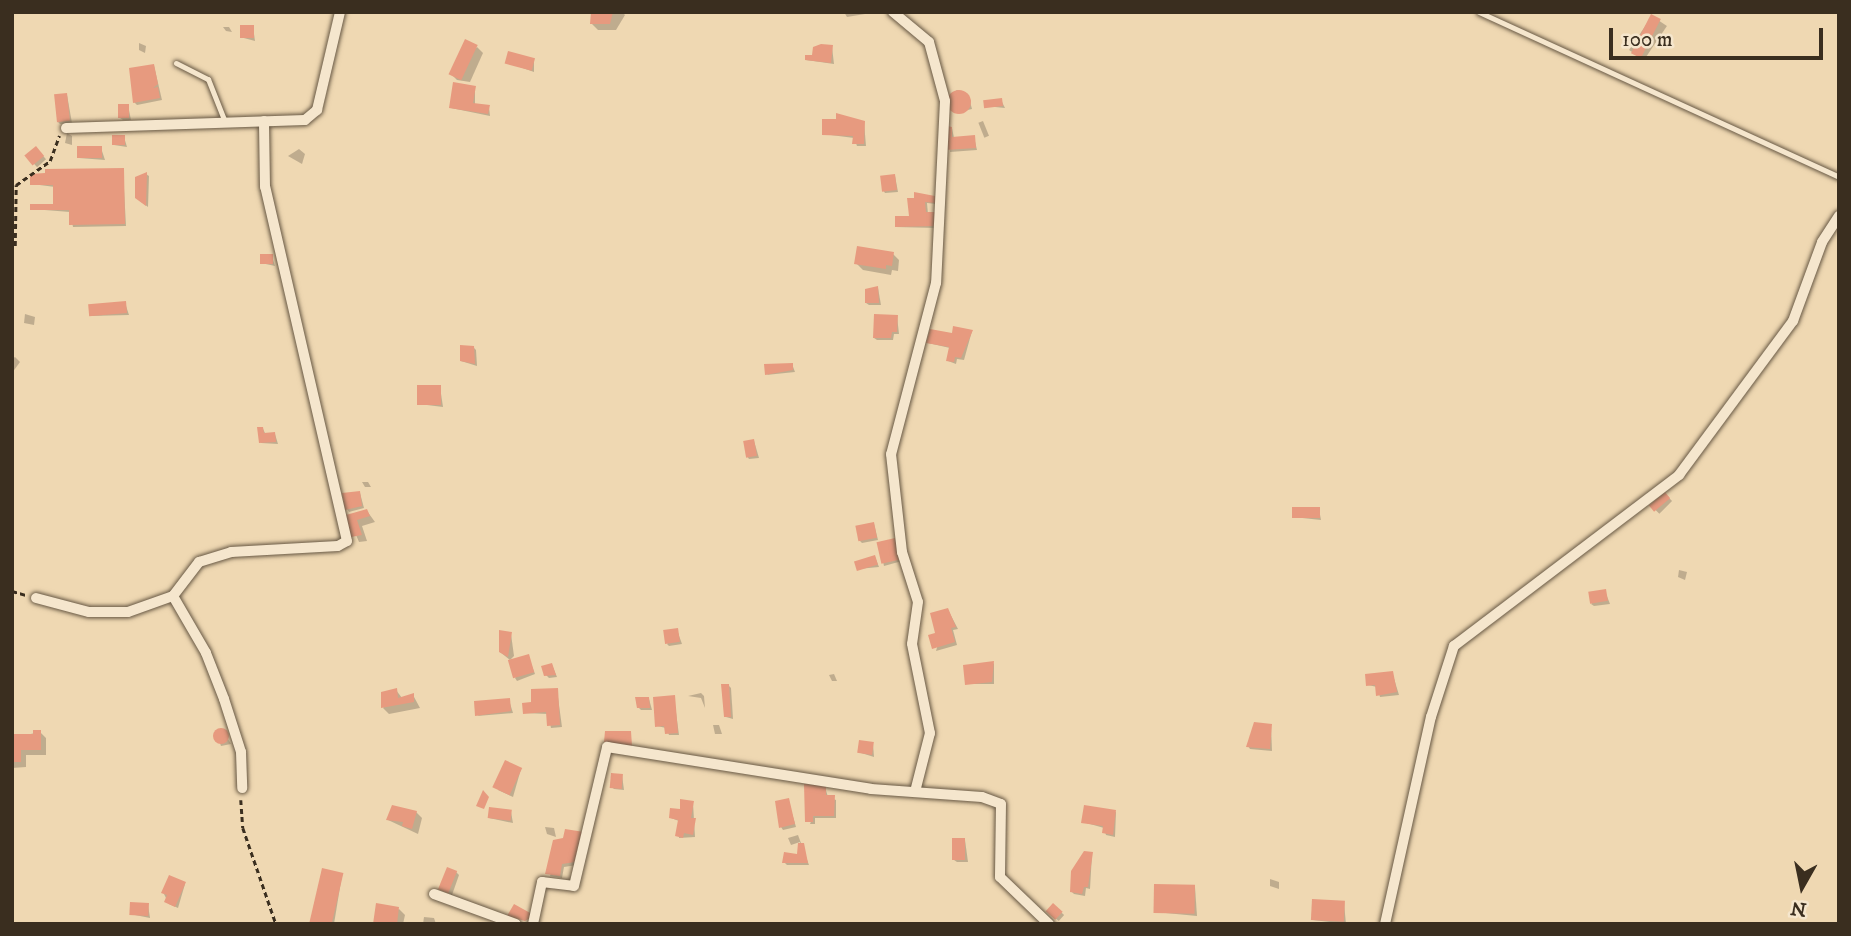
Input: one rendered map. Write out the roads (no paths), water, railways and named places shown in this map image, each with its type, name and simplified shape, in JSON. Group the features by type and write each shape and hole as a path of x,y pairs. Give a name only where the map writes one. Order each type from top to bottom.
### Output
{"street":[{"path":"65,128 264,121 313,116 340,12"},
{"path":"893,12 929,42 945,101 936,283 891,454 902,552 918,602 912,644 930,733 915,792"},
{"path":"36,598 89,612 128,612 173,596 199,562 231,552 338,546 347,541 265,187 264,121"},
{"path":"1385,924 1431,716 1454,646 1679,475 1793,321 1822,242 1839,216"},
{"path":"173,596 194,628 224,699 241,752 242,788"},
{"path":"533,924 542,882 573,886 580,872 607,747 712,766 915,792 982,797 1001,804 1000,877 1049,924"},
{"path":"434,894 516,924"}],"lane":[{"path":"1479,12 1839,177"},
{"path":"176,62 208,79 225,122"}]}
